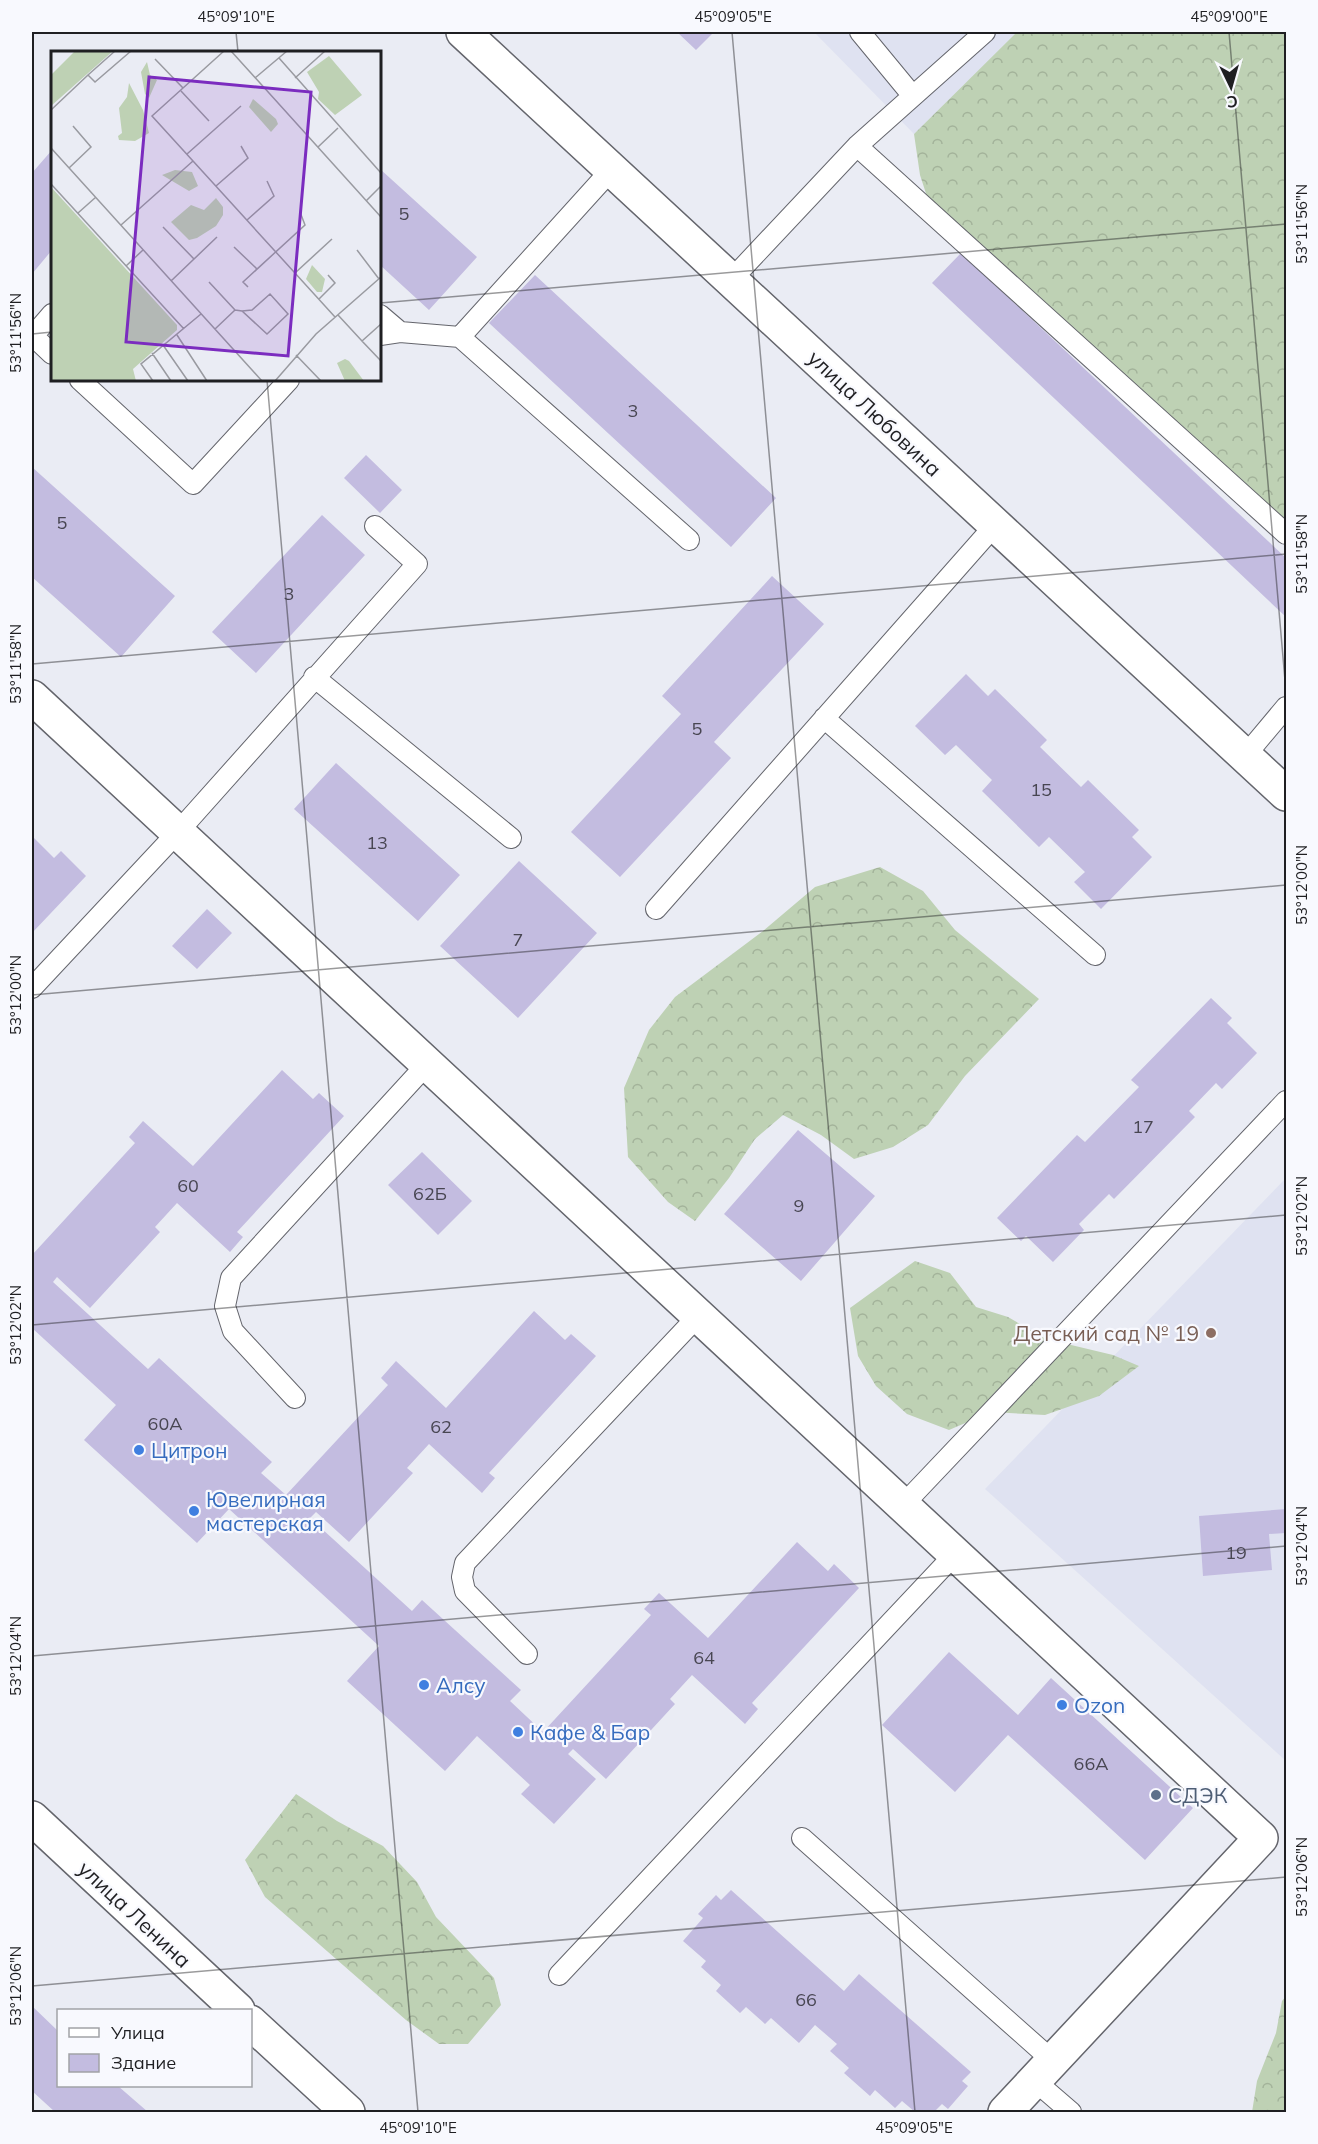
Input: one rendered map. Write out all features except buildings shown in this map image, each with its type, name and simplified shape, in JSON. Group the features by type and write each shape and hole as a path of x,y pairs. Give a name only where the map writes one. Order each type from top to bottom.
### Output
{"street":[{"name":"улица Любовина","path":"463,32 1287,794"},
{"path":"32,697 1261,1838 1005,2112"},
{"name":"улица Ленина","path":"32,1818 237,2009"},
{"path":"252,2024 348,2112"}],"lane":[{"path":"860,32 912,95"},
{"path":"731,280 857,146 985,32"},
{"path":"857,146 1287,534"},
{"path":"460,337 612,169"},
{"path":"51,315 33,336 51,353"},
{"path":"381,316 400,332"},
{"path":"381,335 400,332 460,337 689,540"},
{"path":"81,381 193,484 288,381"},
{"path":"32,988 177,833 417,564 375,525"},
{"path":"656,909 995,525"},
{"path":"314,677 512,838"},
{"path":"1245,756 1287,707"},
{"path":"824,718 1095,955"},
{"path":"295,1398 232,1330 225,1306 231,1278 428,1063"},
{"path":"903,1505 1287,1101"},
{"path":"527,1654 465,1591 462,1577 465,1563 699,1315"},
{"path":"559,1975 955,1554"},
{"path":"802,1838 1044,2071 1071,2112"}],"shaded area":[{"path":"814,32 1017,32 914,134"},
{"name":"Детский сад № 19","path":"1286,1178 1286,1761 985,1489"}],"green space":[{"path":"1017,32 1286,32 1286,532 933,215 920,175 914,134"},
{"path":"880,867 923,891 955,930 1039,999 965,1076 928,1125 893,1147 854,1159 821,1135 783,1115 755,1139 729,1178 695,1221 668,1202 628,1157 624,1088 649,1030 675,997 763,931 815,887"},
{"path":"915,1261 950,1273 976,1307 1008,1317 1046,1339 1113,1355 1139,1366 1099,1396 1045,1415 991,1412 949,1430 907,1414 876,1386 858,1356 850,1308"},
{"path":"296,1794 337,1821 383,1846 417,1882 436,1917 494,1978 501,2005 468,2044 439,2044 406,2020 265,1897 245,1860"},
{"path":"1286,1996 1286,2112 1252,2112 1257,2081 1276,2033 1282,2001"}],"place":[{"name":"Детский сад № 19","path":"1211,1333"},
{"name":"Цитрон","path":"139,1450"},
{"name":"Ювелирная мастерская","path":"194,1511"},
{"name":"Алсу","path":"424,1685"},
{"name":"Ozon","path":"1062,1705"},
{"name":"Кафе & Бар","path":"518,1732"},
{"name":"СДЭК","path":"1156,1795"}]}
